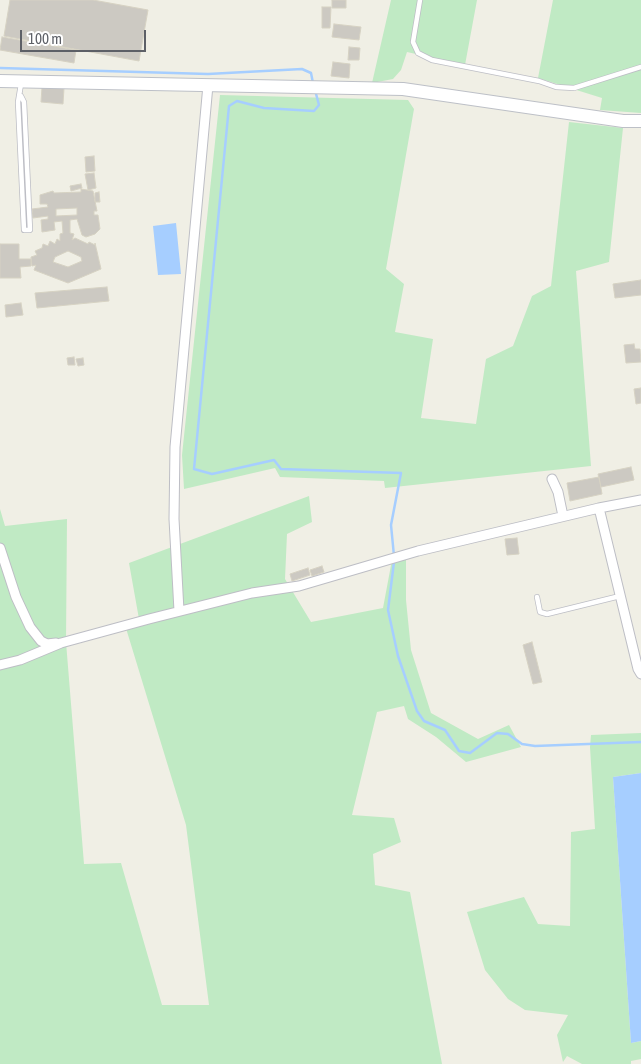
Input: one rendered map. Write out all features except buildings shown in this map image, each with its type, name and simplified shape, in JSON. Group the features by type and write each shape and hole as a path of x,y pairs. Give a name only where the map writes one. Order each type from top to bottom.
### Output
{"street":[{"path":"0,81 306,88 403,88 623,121 641,121"},
{"path":"179,611 174,518 174,461 208,85"},
{"path":"552,479 558,492 563,516"},
{"path":"0,665 62,643 179,611 252,593 299,586 418,551 563,516 641,500"},
{"path":"599,508 641,674"},
{"path":"0,548 16,597 30,627 47,644 62,643"}],"lane":[{"path":"420,0 413,42 418,53 432,60 556,86 574,88 641,67"},
{"path":"21,82 21,96 24,102 30,230 24,230 18,102 21,96"},
{"path":"537,597 540,612 546,614 620,596"}],"green space":[{"path":"391,0 477,0 465,65 407,52 401,70 393,79 372,83"},
{"path":"553,0 641,0 641,113 600,110 602,98 538,78"},
{"path":"220,95 408,100 414,109 386,269 404,284 395,332 433,339 421,418 476,424 486,359 513,346 532,296 551,286 569,122 623,128 609,262 576,271 591,466 385,488 384,481 280,477 275,468 184,489 182,455"},
{"path":"309,496 312,522 287,534 285,579 311,622 383,608 392,560 406,557 406,600 411,650 431,713 478,739 509,725 521,747 466,762 436,737 408,719 404,706 377,712 352,815 394,818 401,842 373,854 375,885 410,892 442,1064 0,1064 0,509 5,526 67,519 66,642 84,864 121,863 162,1005 209,1005 186,825 125,625 139,619 129,563"},
{"path":"641,733 641,773 613,777 631,1043 641,1041 641,1059 631,1061 631,1064 582,1064 567,1056 563,1062 557,1035 568,1015 525,1010 508,999 485,970 467,912 524,897 538,924 570,926 571,832 595,829 590,747 591,735"}],"water":[{"path":"176,223 181,274 158,275 153,226"},
{"path":"641,773 641,1041 631,1043 613,777"}],"waterway":[{"path":"0,68 208,74 302,69 311,73 313,83"},
{"path":"315,90 319,105 314,111 264,108 237,101 229,106 194,469 212,474 274,460 281,469 401,473 391,525 394,556"},
{"path":"394,562 388,610 398,656 417,711 424,721 445,730 459,751 470,753 497,733 508,734 522,744 535,746 641,742"}]}
